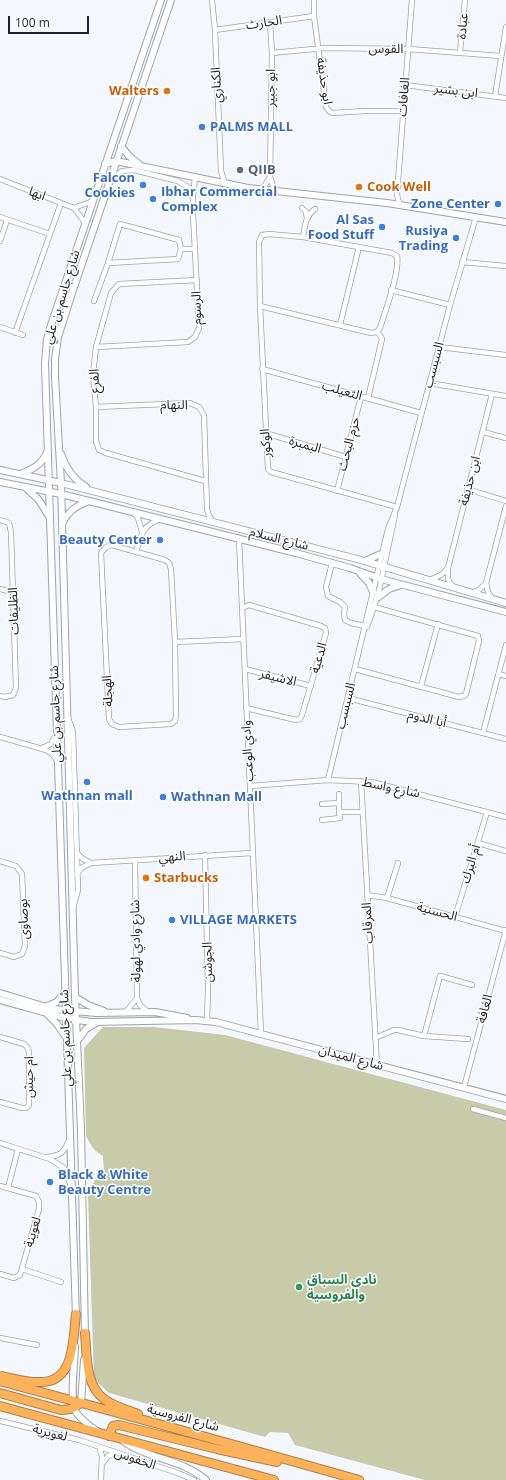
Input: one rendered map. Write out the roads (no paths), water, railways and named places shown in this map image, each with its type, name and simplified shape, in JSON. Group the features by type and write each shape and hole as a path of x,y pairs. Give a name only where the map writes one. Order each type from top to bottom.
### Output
{"highway":[{"path":"0,1376 36,1382 47,1382 58,1378 65,1370 69,1362 76,1314"},
{"path":"85,1333 89,1374 94,1390 104,1400 167,1426"},
{"name":"شارع الفروسية","path":"0,1381 76,1404 167,1426 359,1480"},
{"path":"0,1393 57,1410 67,1410 76,1404"},
{"path":"0,1406 274,1480"},
{"path":"0,1412 38,1416"},
{"path":"106,1435 114,1426 119,1425 217,1450 280,1462 305,1465"}],"street":[{"name":"شارع جاسم بن علي","path":"76,1404 73,1388 76,1314 67,1039 64,991 50,480 45,364 47,340 50,328 161,0"},
{"name":"شارع جاسم بن علي","path":"76,1404 83,1390 85,1333 81,1129 77,1012 75,997 61,483 55,377 56,354 58,337 71,296 172,0"},
{"name":"الكناري","path":"212,0 221,171 225,184"},
{"name":"ابو حذيفة","path":"314,0 314,16 326,107 329,111 333,113 403,111"},
{"name":"الغافات","path":"402,206 398,200 397,194 412,0"},
{"name":"عبادة","path":"460,52 465,0"},
{"name":"الحارث","path":"214,30 314,16"},
{"name":"ابو جبير","path":"270,22 272,53 270,177 275,192"},
{"path":"495,96 506,27"},
{"name":"القوس","path":"272,53 319,48 460,52 501,56"},
{"name":"ابن بشير","path":"405,85 506,98"},
{"path":"122,146 129,156 141,166"},
{"path":"105,164 116,161 225,184 262,190 387,204 506,222"},
{"path":"111,179 122,172 134,170 178,181 194,191"},
{"name":"الكناري","path":"216,182 221,171"},
{"path":"262,190 270,177"},
{"name":"الرسوم","path":"96,347 188,342 195,337 199,328 194,250 194,191 196,178"},
{"name":"ابها","path":"0,179 74,208"},
{"path":"387,204 397,194"},
{"path":"85,225 74,208 93,201"},
{"path":"15,332 61,203"},
{"path":"302,208 306,212 303,238"},
{"path":"306,219 315,209"},
{"path":"0,217 50,234"},
{"name":"السبسب","path":"382,567 383,553 390,524 397,507 450,305 476,217"},
{"path":"0,241 7,220"},
{"path":"94,301 120,224 179,240 181,249 178,259 108,263"},
{"name":"الوكور","path":"377,332 380,328 391,290 398,262 397,256 392,253 303,238 269,234 262,235 259,242 260,306 265,433 268,469 271,472 397,507"},
{"path":"340,325 359,247"},
{"path":"181,249 194,250"},
{"path":"462,262 506,266"},
{"name":"الفرع","path":"197,280 119,284 111,293 96,347 93,374 96,407 96,441 99,450 205,481"},
{"path":"391,290 450,305"},
{"path":"260,306 371,334 377,332 382,339 368,398"},
{"path":"0,327 23,335"},
{"path":"439,347 506,355"},
{"name":"الثعيلب","path":"262,369 421,413"},
{"path":"430,383 506,396"},
{"name":"ابن حذيفة","path":"453,587 448,579 448,568 492,394"},
{"name":"حزم البحث","path":"337,491 361,397"},
{"name":"النهام","path":"96,407 190,403 199,407 204,415 207,506 209,516 214,523"},
{"path":"483,432 506,438"},
{"name":"البمبرة","path":"265,433 346,457"},
{"path":"20,474 37,466 45,458 49,448"},
{"path":"59,449 66,468 72,476 91,491"},
{"name":"شارع السلام","path":"0,470 50,480 365,561 506,603"},
{"name":"شارع السلام","path":"0,482 61,494 239,539 332,563 379,578 506,612"},
{"path":"24,487 38,499 51,519"},
{"path":"467,490 506,501"},
{"path":"62,526 64,519 72,509 89,501"},
{"path":"197,518 203,514 207,506"},
{"path":"493,599 488,592 486,583 506,506"},
{"path":"133,512 138,518 142,532"},
{"name":"السبسب","path":"328,780 365,626 375,595 395,513"},
{"path":"136,552 142,532 146,526 160,519"},
{"name":"الظليفات","path":"0,520 9,523 11,532 16,688 12,695 6,697 0,696"},
{"name":"وادي الوعب","path":"239,539 260,1034"},
{"name":"الهجلة","path":"112,545 165,560 169,563 175,642 175,721 171,724 118,727 112,724 109,719 101,553 106,547 112,545"},
{"path":"365,561 383,553"},
{"path":"332,563 326,587 328,596 340,602 345,607 345,620 350,623 365,626"},
{"path":"427,580 441,575 448,568"},
{"path":"358,572 369,583 375,595 404,585"},
{"path":"471,593 479,590 486,583"},
{"path":"0,589 13,592"},
{"name":"السبسب","path":"364,633 374,607 375,595"},
{"name":"الدعية","path":"242,608 249,605 326,628 326,633 311,686 300,719 296,720 246,708"},
{"path":"355,669 459,697 466,694 479,638 476,634 374,607"},
{"path":"421,686 438,624"},
{"path":"175,642 243,640"},
{"path":"483,733 506,646"},
{"name":"الاشيقر","path":"244,670 311,686"},
{"path":"499,674 506,676"},
{"name":"أبا الدوم","path":"348,698 506,739"},
{"path":"67,716 73,731 77,853 77,894 73,908"},
{"path":"41,748 51,744 57,732"},
{"path":"0,737 49,751 58,761"},
{"name":"شارع واسط","path":"250,786 328,780 372,782 506,817"},
{"name":"المرقاب","path":"361,781 377,1065"},
{"path":"322,820 340,818 339,794"},
{"path":"322,804 339,803"},
{"path":"339,812 362,812"},
{"name":"أم البرك","path":"455,917 487,812"},
{"path":"478,843 506,851"},
{"path":"77,853 83,859 91,863"},
{"name":"النهي","path":"91,863 252,853"},
{"name":"الجوشن","path":"205,855 208,989 207,1020"},
{"name":"شارع وادي لهولة","path":"135,860 137,998 142,1008 148,1012"},
{"name":"بوصاوى","path":"0,861 14,865 19,868 22,874 25,946 22,954 14,957 0,954"},
{"path":"77,874 82,868 91,863"},
{"path":"387,898 398,863"},
{"name":"الحسنية","path":"367,895 387,898 506,930"},
{"name":"الغافة","path":"464,1087 473,1039 506,930"},
{"path":"424,1036 440,976 472,985"},
{"path":"0,1000 44,1010 57,1002 64,991"},
{"path":"0,993 44,1010 57,1024 67,1039"},
{"path":"75,997 93,1007 110,1013"},
{"name":"شارع وادي لهولة","path":"125,1014 137,998"},
{"name":"شارع الميدان","path":"44,1010 125,1014 148,1012 169,1014 195,1020"},
{"name":"شارع الميدان","path":"44,1010 65,1018 98,1022 207,1020 506,1099"},
{"path":"78,1040 86,1029 98,1022"},
{"path":"375,1038 394,1030 398,1030 424,1036 473,1039"},
{"name":"ام حيش","path":"0,1037 24,1044 28,1048 29,1105 26,1108 22,1108 0,1102"},
{"path":"473,1109 506,1118"},
{"path":"46,1157 60,1154 65,1149 70,1136"},
{"path":"0,1143 46,1157 64,1168 71,1190"},
{"path":"8,1188 18,1149"},
{"name":"لعوينة","path":"0,1186 36,1196 39,1202 39,1209 21,1270"},
{"path":"0,1274 14,1278 20,1275 21,1270 29,1274 31,1273 61,1282"},
{"path":"0,1338 37,1345"},
{"path":"73,1388 74,1391 78,1393 83,1390"},
{"path":"76,1404 79,1416 88,1425 106,1435"},
{"name":"لغويرية","path":"0,1421 79,1440 99,1447"},
{"path":"120,1439 130,1446 184,1466 206,1480"},
{"path":"99,1447 102,1456 101,1480"},
{"name":"الخفوس","path":"99,1447 178,1473 194,1480"},
{"path":"102,1465 108,1456 118,1454"}],"place":[{"name":"Walters","path":"167,91"},
{"name":"PALMS MALL","path":"202,127"},
{"name":"QIIB","path":"240,170"},
{"name":"Falcon Cookies","path":"143,185"},
{"name":"Cook Well","path":"359,187"},
{"name":"Ibhar Commercial Complex","path":"153,199"},
{"name":"Zone Center","path":"498,204"},
{"name":"Al Sas Food Stuff","path":"382,227"},
{"name":"Rusiya Trading","path":"456,238"},
{"name":"Beauty Center","path":"160,540"},
{"name":"Wathnan mall","path":"87,782"},
{"name":"Wathnan Mall","path":"163,797"},
{"name":"Starbucks","path":"146,878"},
{"name":"VILLAGE MARKETS","path":"172,920"},
{"name":"Black & White Beauty Centre","path":"50,1182"},
{"name":"نادي السباق والفروسية","path":"299,1287"}]}
